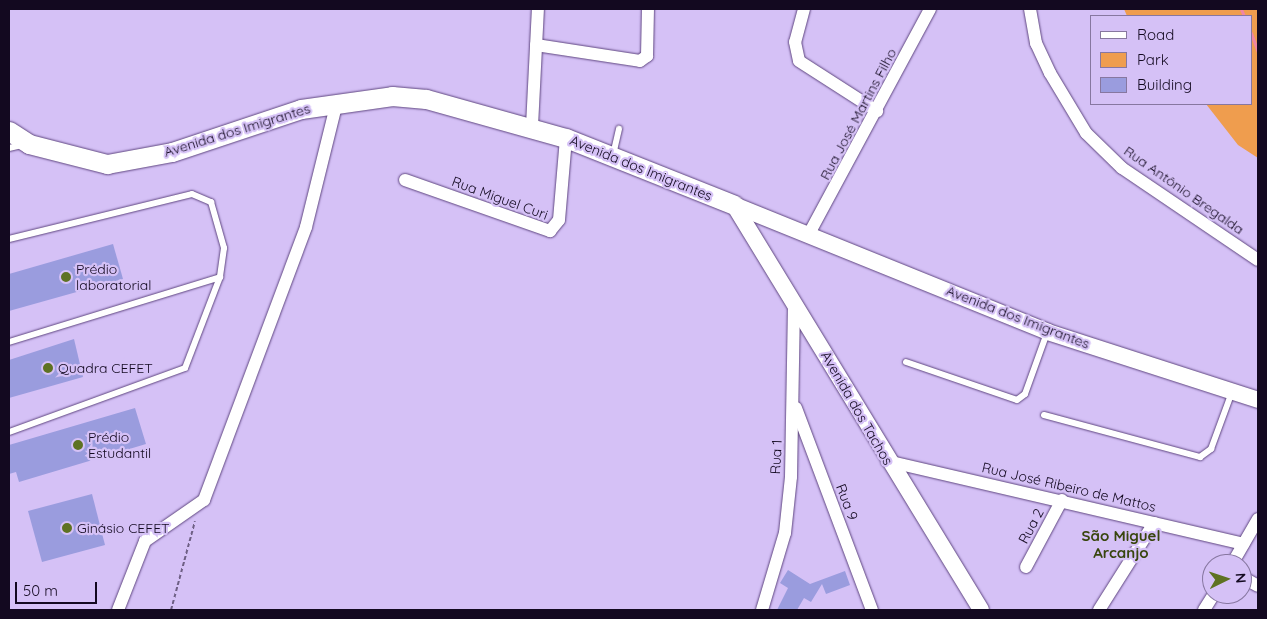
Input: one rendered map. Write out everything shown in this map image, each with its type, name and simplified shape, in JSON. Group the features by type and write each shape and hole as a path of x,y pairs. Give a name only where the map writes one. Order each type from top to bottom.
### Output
{"main road":[{"name":"Avenida dos Imigrantes","path":"9,131 29,144 108,164 172,152 301,109 337,102 392,96 426,99 532,126 613,156 734,205"}],"street":[{"path":"532,126 538,9"},
{"path":"536,45 640,60 647,56 648,9"},
{"path":"804,9 794,42 799,60 878,111"},
{"name":"Rua José Martins Filho","path":"810,232 878,111 930,9"},
{"name":"Rua Antônio Bregalda","path":"1030,9 1036,42 1050,73 1086,133 1122,168 1258,260"},
{"path":"118,610 145,541 199,507 306,227 337,102"},
{"name":"Rua Miguel Curi","path":"405,180 550,231 559,220 566,138"},
{"name":"Avenida dos Imigrantes","path":"734,205 810,232 1048,332 1258,400"},
{"name":"Avenida dos Tachos","path":"734,205 794,301 887,461 981,610"},
{"name":"Rua 1","path":"762,610 785,533 794,404 794,301"},
{"name":"Rua 9","path":"794,404 872,610"},
{"name":"Rua José Ribeiro de Mattos","path":"887,461 1062,500 1243,544"},
{"name":"Rua 2","path":"1026,567 1062,500"},
{"path":"1238,554 1258,519"},
{"path":"1099,610 1154,523"}],"lane":[{"path":"613,156 619,129"},
{"path":"9,148 29,144"},
{"path":"9,239 192,194 203,195 210,202 221,229 220,277 185,368 9,432"},
{"path":"9,342 220,277"},
{"path":"906,362 1017,400 1026,394 1048,332"},
{"path":"1044,415 1200,457 1211,449 1232,391"}],"path":[{"path":"171,610 199,507"}],"green space":[{"path":"1124,9 1258,9 1258,158 1238,145 1207,105 1252,105 1252,15 1127,15"}],"building":[{"name":"Prédio laboratorial","path":"113,244 123,279 9,311 9,274"},
{"name":"Quadra CEFET","path":"74,339 83,377 9,398 9,360"},
{"name":"Prédio Estudantil","path":"135,408 146,444 19,482 16,472 9,474 9,445"},
{"name":"Ginásio CEFET","path":"92,494 105,545 42,562 28,511"},
{"path":"788,570 810,584 845,571 850,585 826,594 822,584 811,602 804,598 797,610 777,610 788,588 780,583"}],"waterway":[{"path":"1241,9 1244,15"},
{"path":"1252,36 1258,52"}],"place":[{"name":"Prédio laboratorial","path":"66,277"},
{"name":"Quadra CEFET","path":"48,368"},
{"name":"Prédio Estudantil","path":"78,445"},
{"name":"Ginásio CEFET","path":"67,528"}],"district":[{"name":"São Miguel Arcanjo","path":"1121,544"}]}
